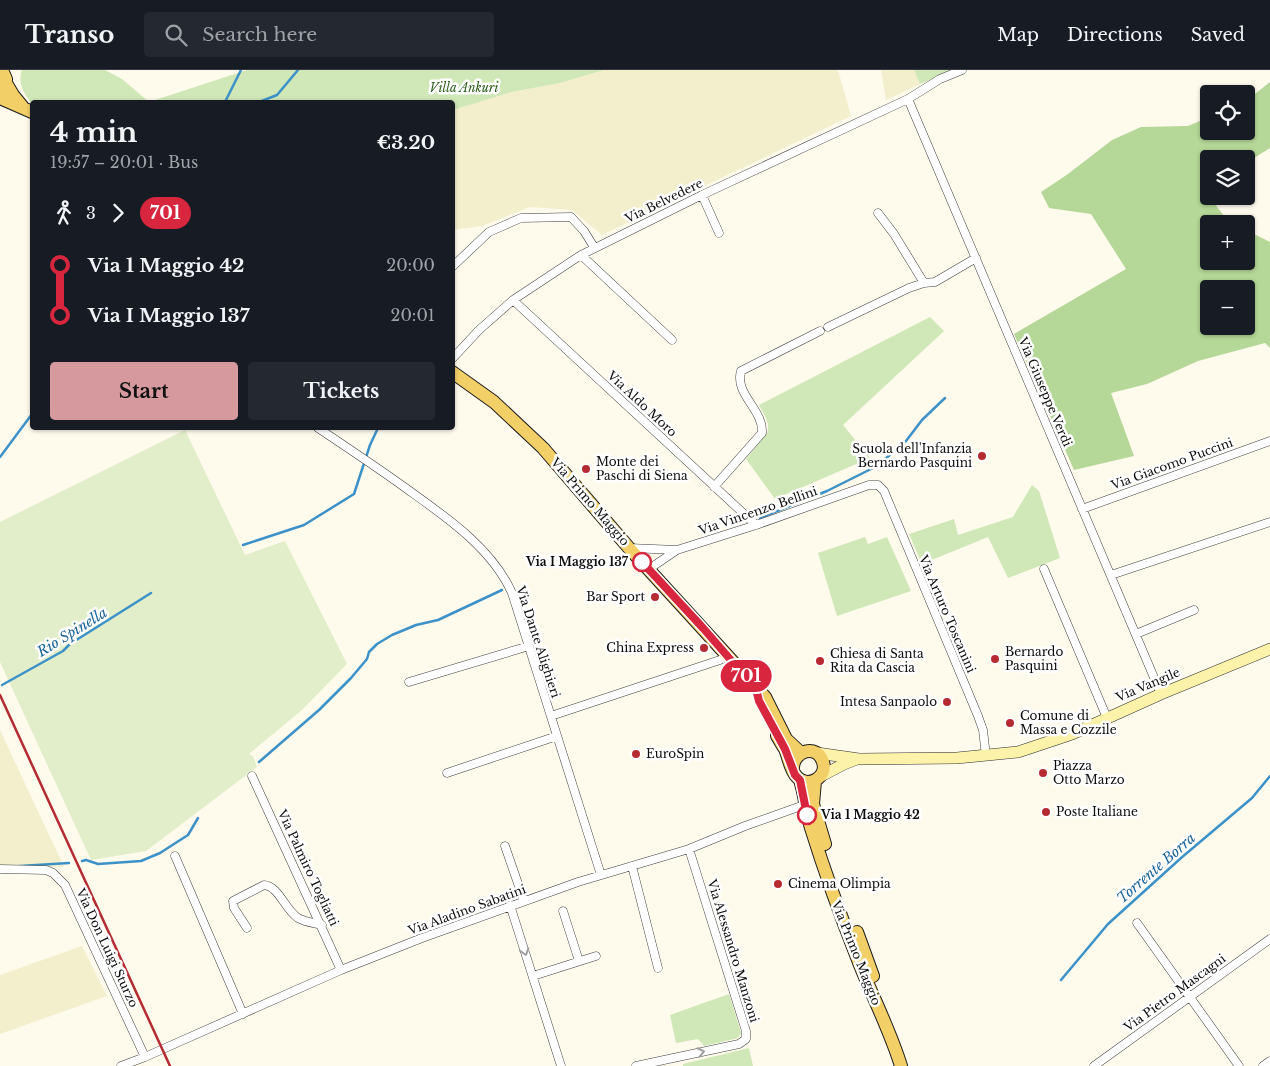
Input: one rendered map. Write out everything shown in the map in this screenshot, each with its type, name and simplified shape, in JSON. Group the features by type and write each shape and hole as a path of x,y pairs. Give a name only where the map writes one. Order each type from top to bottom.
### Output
{"main road":[{"path":"4,82 13,96 28,110"},
{"name":"Via Primo Maggio","path":"455,374 494,402 543,448 629,548 768,700 786,739 801,753"},
{"path":"756,689 759,701 785,749 792,768 795,775 800,780 806,782 818,778 824,764 817,753 808,750 795,758 792,768"},
{"name":"Via Primo Maggio","path":"818,778 813,804 833,867 892,1028 910,1066"},
{"name":"Via Primo Maggio","path":"800,780 804,805 833,895 901,1066"}],"street":[{"name":"Via Belvedere","path":"455,356 479,330 513,300 581,254 908,98 962,70"},
{"name":"Via Giuseppe Verdi","path":"908,98 1161,694"},
{"path":"702,195 719,233"},
{"path":"878,213 894,234 924,283"},
{"path":"455,265 489,232 521,218 571,216 584,231 594,248"},
{"path":"581,254 672,340"},
{"path":"714,487 762,432 760,420 740,383 741,372 748,366 909,288 935,282 976,258"},
{"name":"Via Aldo Moro","path":"513,300 756,525"},
{"name":"Via Dante Alighieri","path":"321,430 439,512 466,534 481,549 509,586 601,875"},
{"name":"Via Giacomo Puccini","path":"1082,509 1270,441"},
{"name":"Via Vincenzo Bellini","path":"648,569 677,550 756,525 869,485 878,485"},
{"name":"Via Arturo Toscanini","path":"878,485 884,491 978,716 983,730 986,756"},
{"path":"1111,575 1270,522"},
{"path":"629,548 677,550"},
{"path":"1044,569 1107,718"},
{"path":"1136,634 1194,610"},
{"path":"409,682 529,646"},
{"name":"Via Vangile","path":"859,759 957,758 1008,754 1032,748 1072,734 1161,694 1270,649"},
{"path":"551,716 729,657"},
{"path":"447,773 557,736"},
{"path":"817,753 859,759"},
{"path":"818,778 844,764 859,759"},
{"name":"Via Palmiro Togliatti","path":"252,776 342,970"},
{"name":"Via Aladino Sabatini","path":"121,1066 342,970 524,901 689,848 804,805"},
{"path":"505,846 524,901"},
{"name":"Via Alessandro Manzoni","path":"636,1066 739,1044 746,1039 746,1031 689,848"},
{"path":"175,856 243,1014"},
{"path":"632,866 658,968"},
{"name":"Via Don Luigi Sturzo","path":"0,869 46,870 54,873 65,885 145,1057"},
{"path":"247,928 234,908 233,900 264,885 272,888 298,918 322,925"},
{"path":"510,906 561,1066"},
{"path":"564,910 579,961"},
{"path":"1137,923 1239,1066"},
{"name":"Via Pietro Mascagni","path":"1094,1066 1270,940"},
{"path":"532,976 596,956"},
{"path":"1263,1066 1270,1061"}],"shaded area":[{"path":"604,70 838,70 851,116 602,235 572,210 530,207 482,226 455,230 455,109 512,92 560,83"},
{"path":"881,70 914,70 920,84 886,100"},
{"path":"0,730 64,867 0,866"},
{"path":"82,946 107,996 0,1034 0,975"}],"green space":[{"path":"22,70 105,70 122,79 147,100 30,101 21,84"},
{"name":"Villa Ankuri","path":"247,70 604,70 560,83 512,92 455,109 455,100 155,100"},
{"path":"914,70 955,70 920,84"},
{"path":"1270,82 1270,148 1255,157 1255,150 1200,150 1200,205 1216,205 1223,215 1200,215 1200,270 1255,270 1255,234 1270,242 1270,348 1265,343 1198,361 1147,384 1111,393 1134,456 1074,470 1014,334 1126,269 1091,214 1049,208 1041,192 1112,140 1141,127 1188,126 1200,121 1200,140 1255,140 1255,94"},
{"path":"930,317 944,331 843,425 870,458 775,499 746,459 767,434 768,430 766,419 759,405"},
{"path":"185,430 245,555 285,541 347,664 302,710 249,754 253,756 257,767 146,851 91,860 0,662 0,522"},
{"path":"1032,485 1039,491 1060,558 1008,578 988,537 922,564 909,534 954,519 958,535 1013,517"},
{"path":"865,537 868,544 887,537 911,591 837,616 818,553"},
{"path":"729,994 741,1033 738,1038 704,1046 698,1039 676,1043 670,1015"},
{"path":"749,1048 753,1066 683,1066 683,1064"}],"waterway":[{"path":"226,100 241,70"},
{"path":"264,100 277,95 298,70"},
{"path":"760,518 827,491 877,466 906,441 922,420 945,398"},
{"path":"0,457 30,417"},
{"name":"Rio Spinella","path":"243,545 304,525 354,494 370,445 377,430"},
{"path":"259,762 319,710 351,678 377,644 392,635 416,625 438,620 502,590"},
{"name":"Rio Spinella","path":"2,685 63,651 70,644 151,593"},
{"name":"Torrente Borra","path":"1061,980 1108,924 1181,858 1252,798 1270,776"},
{"path":"82,861 86,860 98,864 141,861 160,853 188,835 198,818"},
{"path":"20,866 69,863"}],"railway":[{"path":"0,695 170,1066"}],"bus line":[{"name":"701","path":"642,562 737,665 756,689 759,701 785,749 795,775 800,780 807,815"}],"place":[{"name":"Scuola dell'Infanzia Bernardo Pasquini","path":"982,456"},
{"name":"Monte dei Paschi di Siena","path":"586,469"},
{"name":"Via I Maggio 137","path":"642,562"},
{"name":"Bar Sport","path":"655,597"},
{"name":"China Express","path":"704,648"},
{"name":"Bernardo Pasquini","path":"995,659"},
{"name":"Chiesa di Santa Rita da Cascia","path":"820,661"},
{"name":"Intesa Sanpaolo","path":"947,702"},
{"name":"Comune di Massa e Cozzile","path":"1010,723"},
{"name":"EuroSpin","path":"636,754"},
{"name":"Piazza Otto Marzo","path":"1043,773"},
{"name":"Poste Italiane","path":"1046,812"},
{"name":"Via 1 Maggio 42","path":"807,815"},
{"name":"Cinema Olimpia","path":"778,884"}]}
